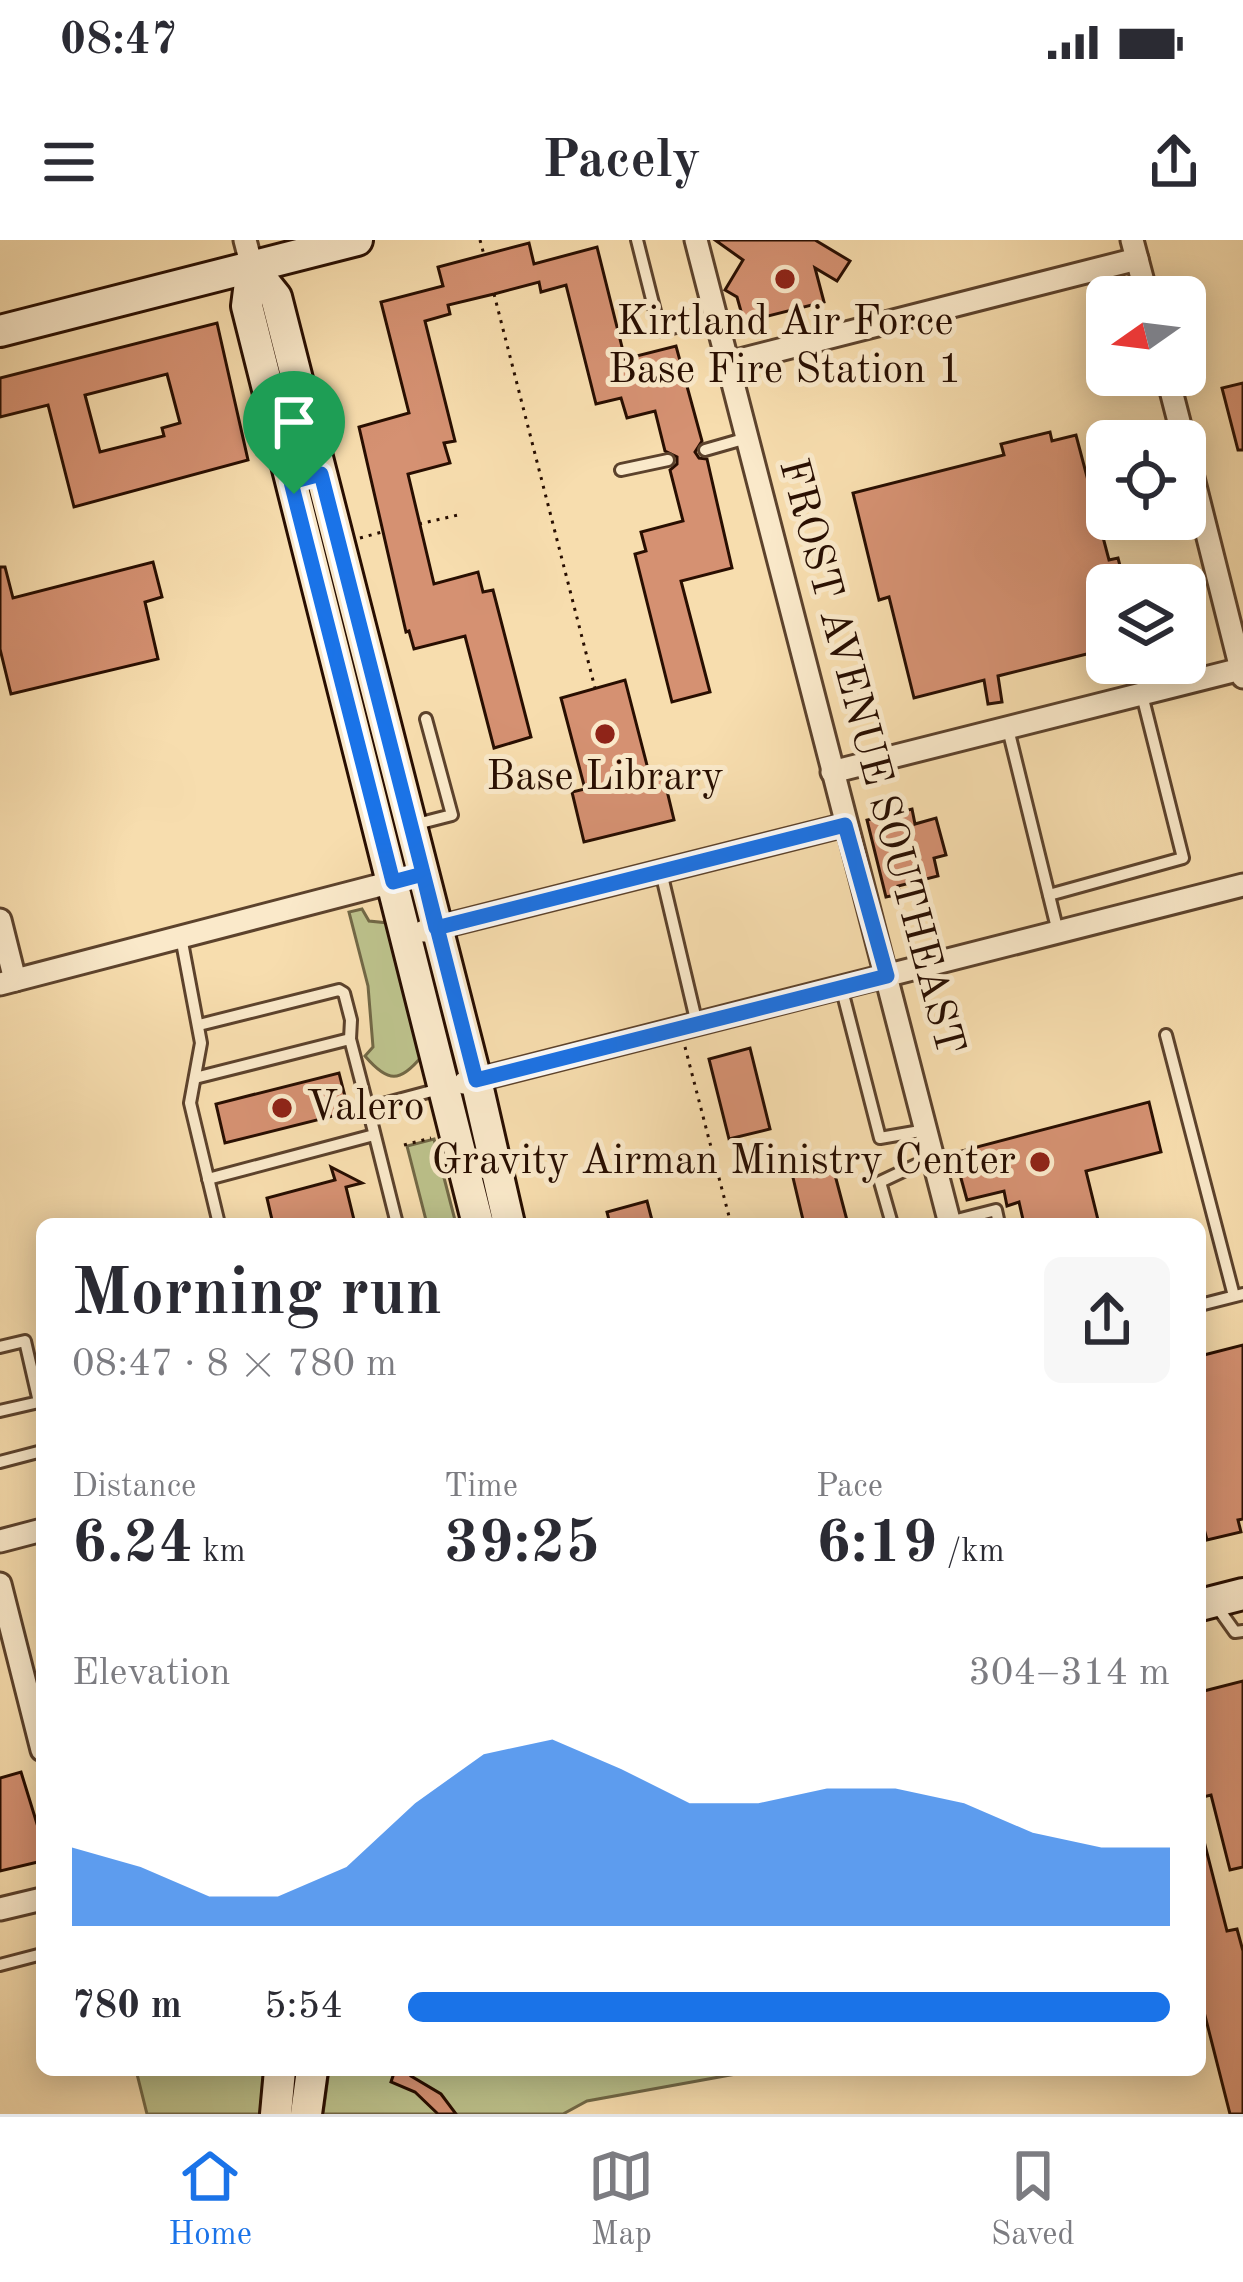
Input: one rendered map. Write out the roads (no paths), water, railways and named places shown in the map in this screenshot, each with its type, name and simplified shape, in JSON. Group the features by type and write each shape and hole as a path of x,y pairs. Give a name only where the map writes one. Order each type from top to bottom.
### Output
{"main road":[{"path":"0,331 248,254 357,240"},
{"path":"248,254 247,306 306,478 461,1084 506,1218"},
{"path":"356,674 410,826 408,878"},
{"path":"461,1084 477,1218"},
{"path":"276,2114 279,2076"},
{"path":"306,2114 311,2076"}],"street":[{"name":"FROST AVENUE SOUTHEAST","path":"696,240 948,1218"},
{"path":"728,363 1135,249"},
{"path":"832,772 1242,673 1206,531"},
{"path":"421,932 845,825"},
{"path":"0,920 8,981 408,878"},
{"path":"461,1084 690,1032 1243,885"},
{"path":"0,1541 36,1532"},
{"path":"0,1584 36,1726"},
{"path":"0,1909 36,1900"}],"lane":[{"path":"637,240 659,331 716,316"},
{"path":"705,449 747,438"},
{"path":"621,470 668,460"},
{"path":"1049,895 1183,858 1142,695"},
{"path":"410,826 452,814 426,719"},
{"path":"1008,729 1058,932"},
{"path":"661,872 690,1032"},
{"path":"181,937 201,1043 190,1103 218,1218"},
{"path":"200,1025 339,990 344,993 350,1039 395,1218"},
{"path":"844,998 880,1138 926,1130"},
{"path":"1166,1035 1238,1295 1206,1303"},
{"path":"195,1078 350,1039"},
{"path":"368,1108 461,1084"},
{"path":"208,1179 374,1136"},
{"path":"890,1218 880,1182 933,1157"},
{"path":"967,1218 996,1210 998,1218"},
{"path":"0,1347 25,1341 36,1389"},
{"path":"0,1412 36,1403"},
{"path":"0,1462 36,1453"},
{"path":"1219,1600 1234,1632 1243,1631"},
{"path":"0,1965 36,1956"}],"place":[{"name":"Kirtland Air Force Base Fire Station 1","path":"785,279"},
{"name":"Base Library","path":"605,734"},
{"name":"Valero","path":"282,1108"},
{"name":"Gravity Airman Ministry Center","path":"1040,1162"}]}
